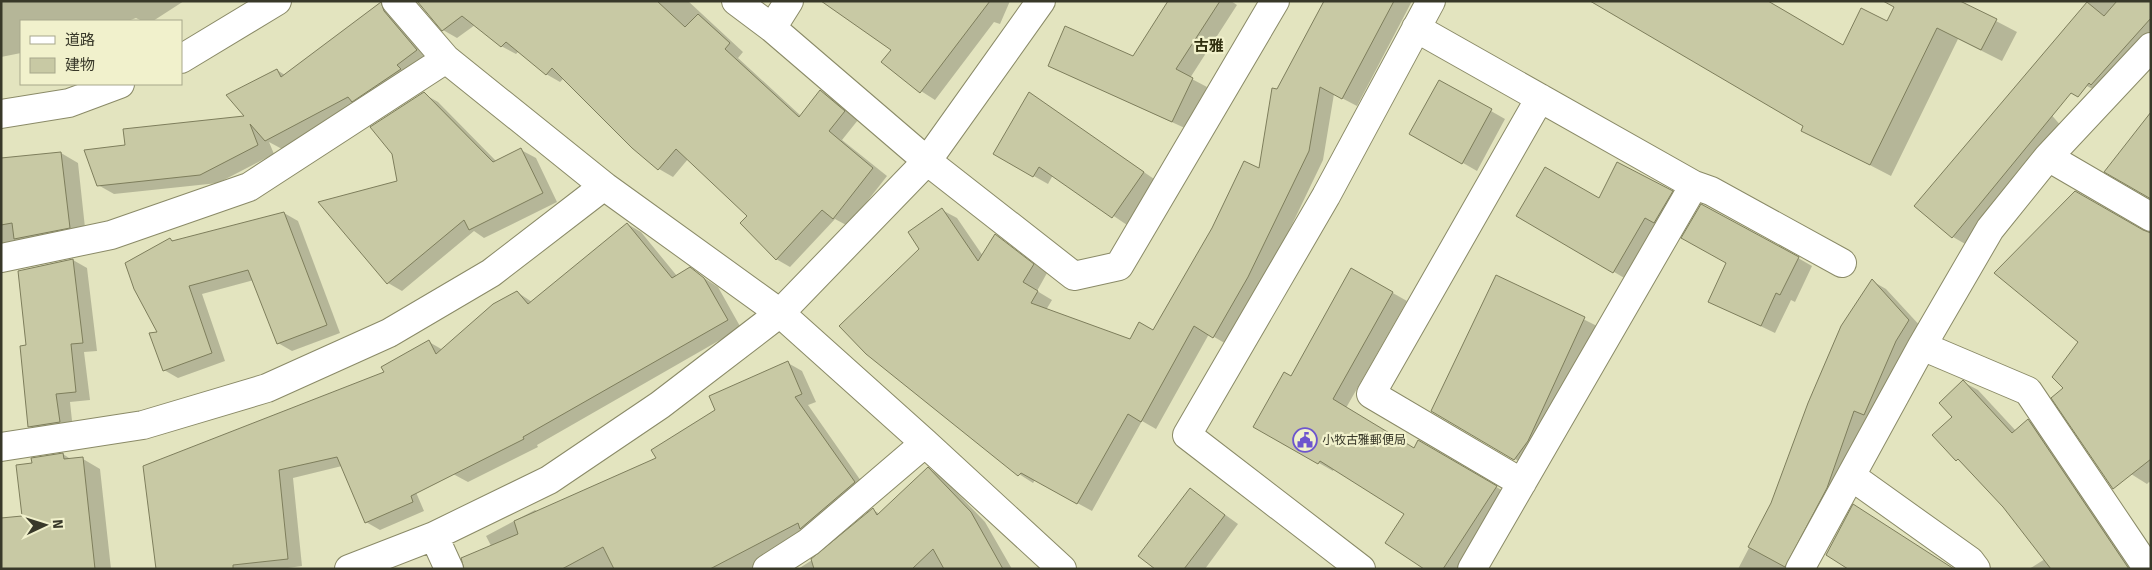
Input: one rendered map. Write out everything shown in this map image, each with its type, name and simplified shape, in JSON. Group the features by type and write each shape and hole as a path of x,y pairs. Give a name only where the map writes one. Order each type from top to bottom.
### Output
{"street":[{"path":"182,58 276,1"},
{"path":"396,1 446,59 604,186 780,313 1062,569"},
{"path":"736,1 772,28 927,161 1074,276 1119,266 1275,1"},
{"path":"772,28 789,1"},
{"path":"350,569 434,536 549,480 660,405 780,313 927,161 1040,1"},
{"path":"1361,569 1187,435 1326,196 1431,1"},
{"path":"1416,28 1694,185 1711,190 1842,263"},
{"path":"1800,569 1922,346 1990,229 2048,157 2151,47"},
{"path":"1,258 111,235 249,187 446,59"},
{"path":"1,114 69,103 117,85"},
{"path":"1522,483 1371,394 1540,98"},
{"path":"2048,157 2151,217"},
{"path":"1472,569 1694,185"},
{"path":"1,447 143,424 267,388 389,333 491,273 604,186"},
{"path":"1922,346 2028,391 2148,569"},
{"path":"767,569 809,542 925,443"},
{"path":"1851,476 1970,561 1976,569"},
{"path":"434,536 449,569"}],"building":[{"path":"417,1 657,1 685,27 698,14 730,43 725,49 799,117 820,90 845,111 829,131 873,168 833,219 822,210 776,260 740,223 747,216 676,149 658,170 632,148 552,68 546,75 506,42 501,47 462,16 442,31"},
{"path":"821,1 990,1 920,93 881,62 891,50"},
{"path":"1168,1 1220,1 1176,69 1193,78 1172,122 1048,66 1065,26 1133,56"},
{"path":"1324,1 1394,1 1342,99 1320,87 1309,151 1248,277 1213,338 1194,326 1141,422 1128,414 1077,504 1021,473 1018,476 866,354 839,326 919,249 908,232 942,208 978,261 995,234 1034,264 1023,282 1038,291 1031,303 1130,339 1139,322 1153,330 1212,228 1244,161 1259,168 1272,88 1277,89"},
{"path":"1590,1 1768,1 1843,45 1861,8 1887,21 1894,7 1883,1 1960,1 1997,19 1981,50 1937,28 1870,165 1801,131 1803,126"},
{"path":"2117,1 2151,1 2151,18 2091,85 2089,83 2078,97 2071,93 1952,238 1914,206 2087,2 2104,16"},
{"path":"381,2 384,11 417,50 397,65 401,69 352,102 348,97 265,141 250,124 258,145 200,175 97,186 84,150 125,145 123,129 244,116 226,95 277,69 281,77"},
{"path":"1439,80 1492,109 1462,164 1409,134"},
{"path":"424,92 493,162 521,148 543,193 469,230 464,220 387,284 318,202 397,181 392,154 370,127"},
{"path":"1029,92 1144,172 1112,218 1039,167 1033,177 993,154"},
{"path":"2151,112 2151,199 2104,172"},
{"path":"61,152 70,228 14,239 12,223 1,225 1,158"},
{"path":"1617,162 1673,191 1654,223 1645,218 1613,273 1516,216 1545,167 1599,198"},
{"path":"2075,191 2151,233 2151,459 2113,489 2051,398 2063,388 2052,377 2078,342 1994,273"},
{"path":"1701,204 1799,257 1780,295 1776,293 1761,326 1708,302 1726,263 1681,238"},
{"path":"284,212 327,325 277,344 248,270 189,286 212,353 163,371 149,333 157,332 134,289 125,263 170,238 172,241"},
{"path":"627,223 672,278 690,267 704,278 728,320 523,437 524,439 411,496 413,502 365,523 337,457 279,470 288,559 233,565 233,569 156,569 143,466 384,372 381,367 429,340 436,354 493,304 517,291 528,304"},
{"path":"73,259 83,343 71,344 76,392 56,394 60,422 28,427 20,346 26,345 18,271"},
{"path":"1351,268 1393,292 1333,399 1414,448 1418,440 1497,486 1443,569 1424,569 1385,543 1404,514 1320,461 1318,464 1253,427 1284,372 1291,376"},
{"path":"1496,275 1585,317 1528,441 1514,460 1431,411"},
{"path":"1872,279 1909,320 1896,341 1864,415 1854,411 1827,488 1785,567 1748,547 1771,503 1808,403 1841,326"},
{"path":"788,361 802,394 795,397 855,482 800,529 798,523 710,569 614,569 603,547 562,569 464,569 461,558 518,534 514,521 656,458 651,450 715,410 709,396"},
{"path":"1963,380 2012,433 2028,419 2129,569 2051,569 2003,507 1958,459 1956,461 1932,435 1952,417 1939,403"},
{"path":"63,453 64,459 83,457 95,569 1,569 1,518 22,516 16,465 32,463 31,458"},
{"path":"928,467 971,512 1003,569 944,569 933,549 912,569 814,569 811,559 873,508 877,515"},
{"path":"1190,488 1225,515 1184,569 1155,569 1138,556"},
{"path":"1853,504 1954,569 1848,569 1826,555"}],"place":[{"name":"小牧古雅郵便局","path":"1305,440"}],"district":[{"name":"古雅","path":"1209,46"}]}
